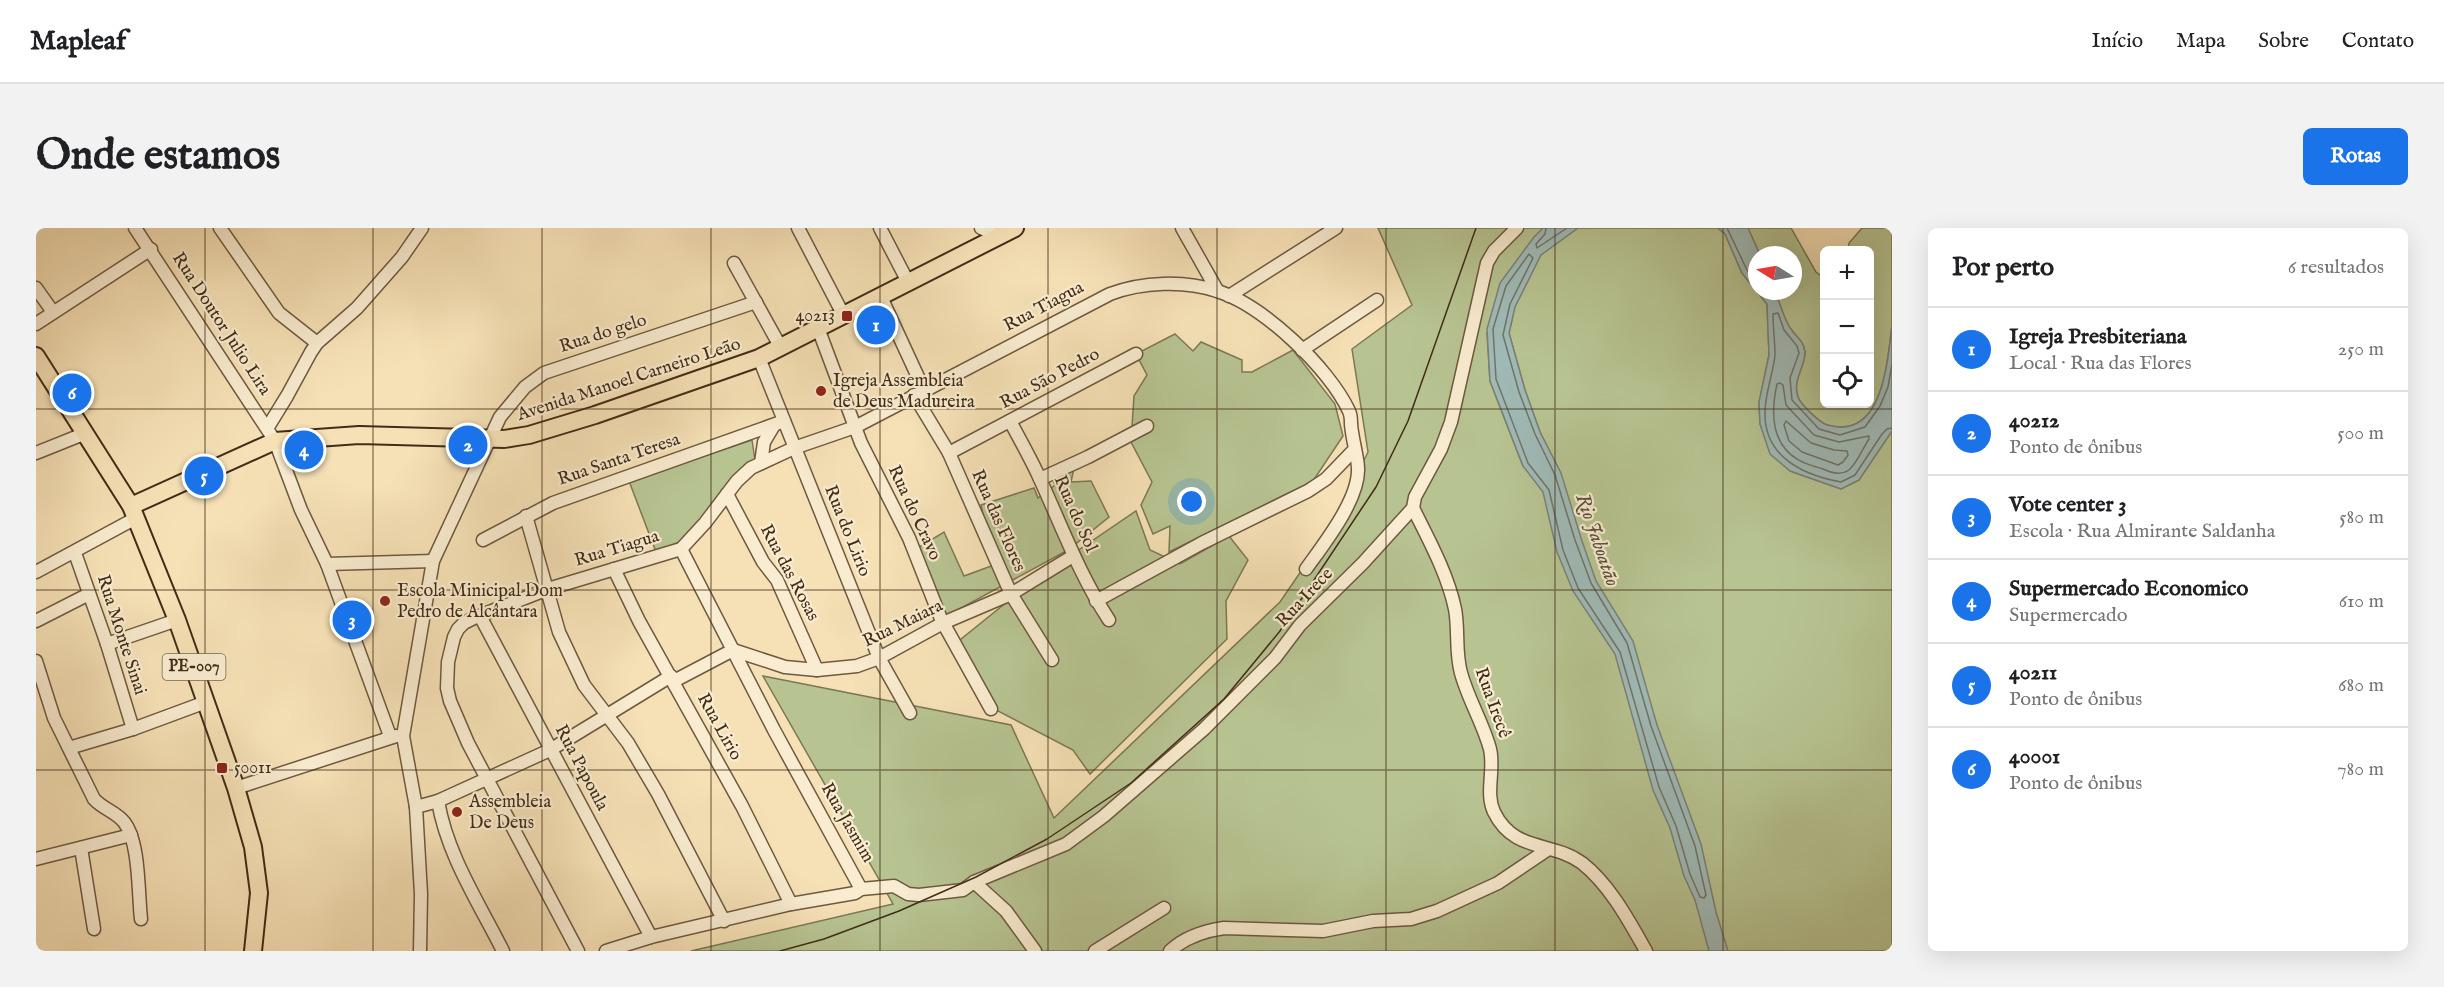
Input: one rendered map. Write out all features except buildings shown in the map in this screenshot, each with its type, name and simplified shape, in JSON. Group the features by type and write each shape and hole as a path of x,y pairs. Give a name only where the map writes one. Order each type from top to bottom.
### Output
{"main road":[{"name":"Avenida Manoel Carneiro Leão","path":"133,512 272,434 488,440 516,438 537,433 759,358 1015,228"},
{"name":"PE-007","path":"36,356 133,512 177,620 236,788 253,847 258,878 258,908 253,951"}],"street":[{"name":"Rua Doutor Julio Lira","path":"135,228 272,434 397,736"},
{"path":"220,228 279,313 318,343"},
{"path":"272,434 318,343 357,308 402,257 422,228"},
{"path":"798,228 844,316"},
{"path":"880,228 908,282"},
{"path":"981,228 999,236"},
{"path":"1182,228 1216,290"},
{"path":"1229,296 1336,228"},
{"name":"Rua Irece","path":"861,889 894,886 908,894 919,895 963,890 974,882 1066,844 1104,816 1204,729 1275,658 1300,626 1363,563 1413,508 1415,498 1451,422 1487,263 1494,251 1517,228"},
{"path":"36,324 151,249"},
{"path":"734,263 780,346"},
{"name":"Rua Tiagua","path":"578,951 464,734 450,701 447,688 448,662 454,637 464,623 548,589 681,549 694,537 742,476 761,463 794,448 855,427 1088,304 1121,290 1161,285 1216,290 1280,328 1339,394 1350,414 1358,469 1356,484 1335,528 1306,569"},
{"path":"36,288 53,312"},
{"name":"Rua das Flores","path":"881,297 919,392 1011,594 1052,660"},
{"path":"1302,350 1377,300"},
{"name":"Rua do gelo","path":"397,736 433,561 488,440 513,399 544,373 756,302"},
{"name":"Rua do Cravo","path":"818,328 855,427 881,486 909,538 943,623 990,709"},
{"name":"Rua São Pedro","path":"948,453 1136,354"},
{"name":"Rua do Lirio","path":"759,358 778,424 794,448 879,658 910,713"},
{"name":"Rua do Sol","path":"1010,421 1040,479 1073,556 1096,601 1109,620"},
{"path":"761,463 764,442 778,424"},
{"name":"Rua Santa Teresa","path":"483,540 553,503 778,424"},
{"path":"1040,479 1147,426"},
{"path":"36,453 86,434"},
{"path":"1096,601 1202,543 1308,491 1326,479 1354,450"},
{"name":"Rua das Rosas","path":"727,494 763,562 777,580 817,670"},
{"name":"Rua Irecê","path":"1413,508 1452,597 1461,673 1490,748 1493,766 1490,793 1493,810 1510,833 1520,840 1571,856 1594,876 1627,918 1646,951"},
{"path":"36,572 75,553 133,512"},
{"path":"526,516 559,632 584,685 628,743 658,794 724,921"},
{"name":"Rua Jasmim","path":"606,951 651,937 791,904 855,894 861,889 681,549"},
{"name":"Rua Monte Sinai","path":"75,553 107,644 133,729"},
{"name":"Rua Maiara","path":"733,650 786,667 817,670 850,668 879,658 943,623 1011,594 1073,556"},
{"path":"327,564 433,561"},
{"name":"Rua Lirio","path":"614,568 639,621 742,806 791,904"},
{"path":"36,621 89,594"},
{"name":"Rua Papoula","path":"480,616 651,937"},
{"path":"107,644 177,620"},
{"path":"416,807 438,801 550,750 673,679 733,650"},
{"path":"36,661 54,718 94,799 100,806 118,816 131,835 141,920"},
{"path":"69,748 133,729 206,702"},
{"path":"236,788 397,736 416,807 421,894 420,951"},
{"path":"438,801 441,820 455,858 503,951"},
{"path":"36,860 131,835"},
{"path":"81,848 94,929"},
{"path":"1170,951 1180,942 1208,930 1224,928 1323,931 1373,921 1411,919 1437,911 1498,883 1547,850"},
{"path":"974,882 1006,911 1035,951"},
{"path":"1095,951 1164,908"}],"green space":[{"path":"1378,228 1718,228 1725,234 1742,273 1748,280 1748,300 1764,300 1767,304 1769,355 1759,403 1760,424 1790,471 1841,489 1859,480 1892,431 1892,951 691,951 893,904 763,676 1011,725 1054,818 1280,602 1332,526 1368,452 1352,349 1412,305","holes":["1513,315 1509,333 1540,432 1560,472 1523,466 1490,381 1487,333"]},
{"path":"1748,228 1791,228 1801,246 1756,246"},
{"path":"1862,228 1892,228 1892,326 1888,359 1879,395 1874,404 1874,246 1849,246"},
{"path":"1802,247 1820,275 1820,408 1872,408 1860,421 1846,427 1824,424 1800,400 1797,385 1805,352 1787,322 1778,300 1802,300"},
{"path":"1175,334 1193,351 1201,342 1242,360 1242,372 1252,372 1293,350 1335,404 1343,436 1313,481 1169,552 1170,526 1153,534 1141,505 1152,482 1131,442 1134,396 1147,375 1136,354"},
{"path":"752,440 755,460 682,541 656,552 629,481"},
{"path":"1074,468 1071,482 1091,481 1109,517 1068,550 941,619 919,547 944,532 964,576 994,565 981,505 1034,488 1038,498 1055,485 1050,474"},
{"path":"1136,511 1150,550 1180,564 1229,536 1248,560 1226,601 1227,639 1090,774 1073,750 996,710 955,644 1033,581"}],"water":[{"path":"1543,228 1578,228 1541,255 1515,307 1509,333 1525,390 1540,432 1561,473 1596,581 1633,641 1657,725 1701,844 1716,912 1728,951 1709,951 1695,900 1684,876 1670,828 1653,790 1615,654 1573,591 1557,552 1543,492 1523,466 1490,381 1487,329 1500,283"},
{"path":"1718,228 1748,228 1756,246 1748,246 1748,280 1742,273 1725,234"},
{"path":"1764,300 1778,300 1787,322 1804,348 1804,358 1797,385 1798,397 1815,417 1827,425 1846,427 1860,421 1874,408 1884,378 1892,326 1892,431 1859,480 1841,489 1790,471 1770,454 1760,424 1759,402 1769,355 1767,304"}],"tram line":[{"path":"780,951 824,939 899,911 976,877 1047,839 1131,783 1224,699 1280,631 1376,487 1408,421 1476,228"}],"place":[{"name":"40213","path":"847,316"},
{"name":"Igreja Presbiteriana","path":"876,325"},
{"name":"Igreja Assembleia de Deus Madureira","path":"821,391"},
{"name":"40001","path":"72,393"},
{"name":"40212","path":"468,445"},
{"name":"Supermercado Economico","path":"304,450"},
{"name":"40211","path":"204,476"},
{"name":"Escola Minicipal Dom Pedro de Alcântara","path":"385,601"},
{"name":"Vote center 3","path":"352,620"},
{"name":"50011","path":"222,768"},
{"name":"Assembleia De Deus","path":"457,812"}],"water label":[{"name":"Rio Jaboatão","path":"1597,540"}]}
